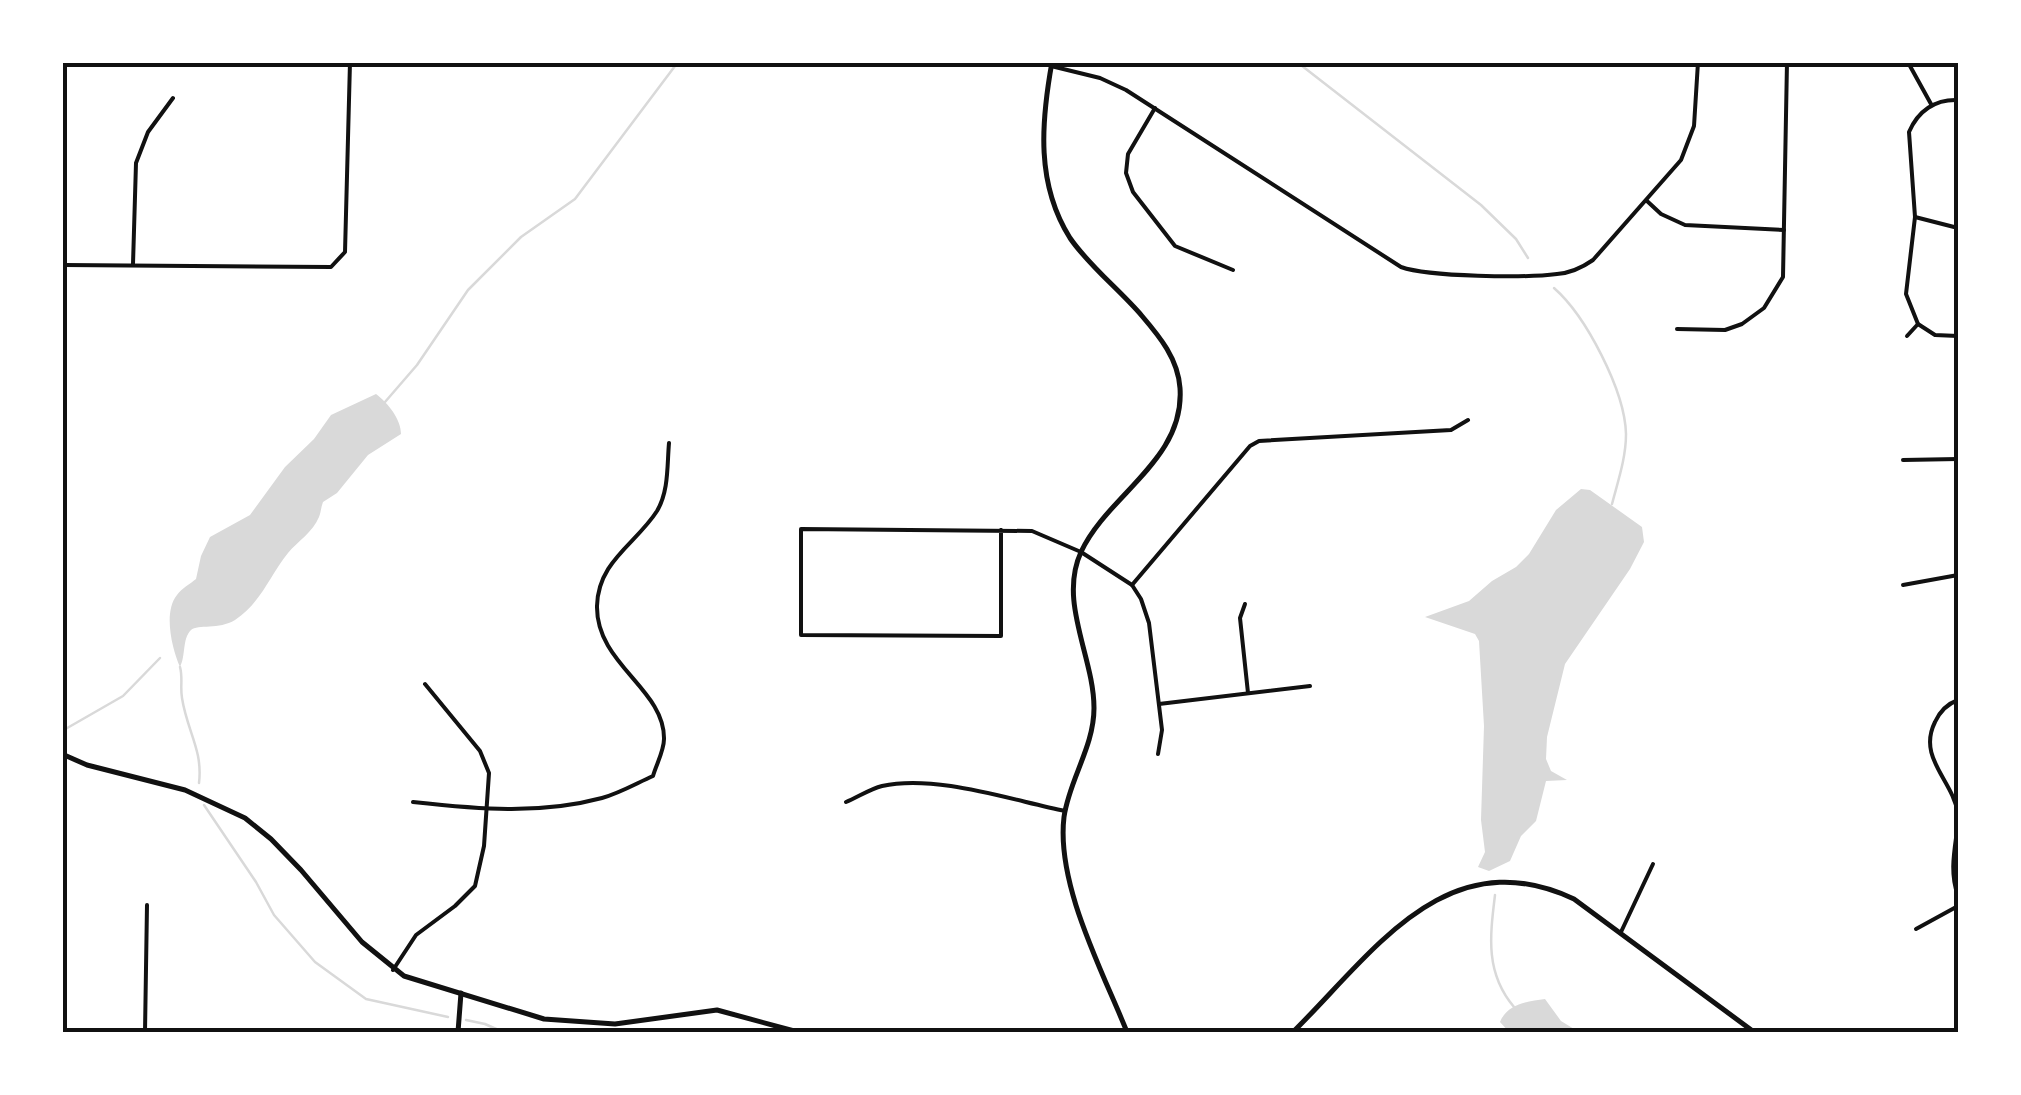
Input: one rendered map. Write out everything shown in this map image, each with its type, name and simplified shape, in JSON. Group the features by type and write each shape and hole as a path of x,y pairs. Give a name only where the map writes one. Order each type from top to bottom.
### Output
{"street":[{"path":"64,265 332,267 345,252 350,62"},
{"path":"1127,1032 1077,911 1066,874 1066,811 1090,737 1094,708 1073,596 1081,552 1163,450 1175,428 1180,387 1176,368 1160,336 1072,241 1056,210 1042,147 1052,64 1100,78 1155,108 1412,271 1559,274 1594,260 1682,160 1694,126 1698,62"},
{"path":"1677,329 1725,330 1742,324 1764,308 1783,277 1787,62"},
{"path":"1910,66 1931,104"},
{"path":"133,264 136,163 148,132 172,98"},
{"path":"1958,100 1931,104 1909,132 1915,217 1906,294 1918,324 1935,334 1958,336"},
{"path":"1155,108 1128,154 1126,173 1133,192 1175,246 1233,270"},
{"path":"1646,201 1660,214 1685,226 1786,230"},
{"path":"1915,217 1958,228"},
{"path":"1907,336 1918,324"},
{"path":"1132,585 1258,441 1451,430 1468,420"},
{"path":"413,802 488,810 537,810 604,798 653,776 664,740 660,717 610,652 599,630 597,603 602,576 618,552 656,512 666,480 669,443"},
{"path":"1903,460 1958,458"},
{"path":"1001,530 1000,636 801,635 801,530 1001,530 1032,530 1081,552 1132,585 1141,599 1149,623 1162,730 1158,754"},
{"path":"1903,585 1958,574"},
{"path":"1246,604 1240,618 1248,693"},
{"path":"394,970 416,934 455,906 474,886 481,871 488,810 489,773 480,751 425,684"},
{"path":"1159,704 1310,686"},
{"path":"1958,700 1938,714 1928,745 1931,760 1948,786 1958,814"},
{"path":"62,754 86,765 185,790 245,818 271,839 362,942 394,970 544,1019 616,1024 717,1010 798,1032"},
{"path":"846,802 878,786 908,782 1066,811"},
{"path":"1958,823 1952,878 1958,896"},
{"path":"1621,932 1653,864"},
{"path":"1294,1032 1396,928 1444,894 1503,882 1546,888 1574,899 1754,1032"},
{"path":"145,1032 147,905"},
{"path":"1916,929 1958,906"},
{"path":"458,1032 461,993"}],"shaded area":[{"path":"376,394 393,412 401,434 368,455 337,493 323,502 313,527 288,553 244,613 229,623 191,630 180,667 172,641 170,611 177,595 196,579 210,537 250,515 285,467 314,439 331,415"},
{"path":"1581,489 1590,490 1642,527 1644,542 1565,664 1547,737 1546,759 1551,771 1567,780 1546,781 1536,821 1521,836 1510,861 1489,871 1478,867 1485,852 1481,820 1484,726 1479,641 1475,634 1425,617 1469,601 1516,567 1529,554 1556,510"},
{"path":"1545,999 1561,1021 1579,1032 1509,1032 1500,1022 1513,1007"}],"waterway":[{"path":"385,402 417,365 468,290 521,237 575,199 678,62"},
{"path":"1297,62 1481,205 1516,239 1528,258"},
{"path":"1554,288 1591,335 1619,397 1626,443 1612,504"},
{"path":"62,731 123,696 160,658"},
{"path":"180,667 184,710 199,760 199,783"},
{"path":"204,805 274,915 315,962 366,999 448,1017"},
{"path":"1495,895 1491,939 1494,967 1514,1007"},
{"path":"466,1020 503,1032"}]}
